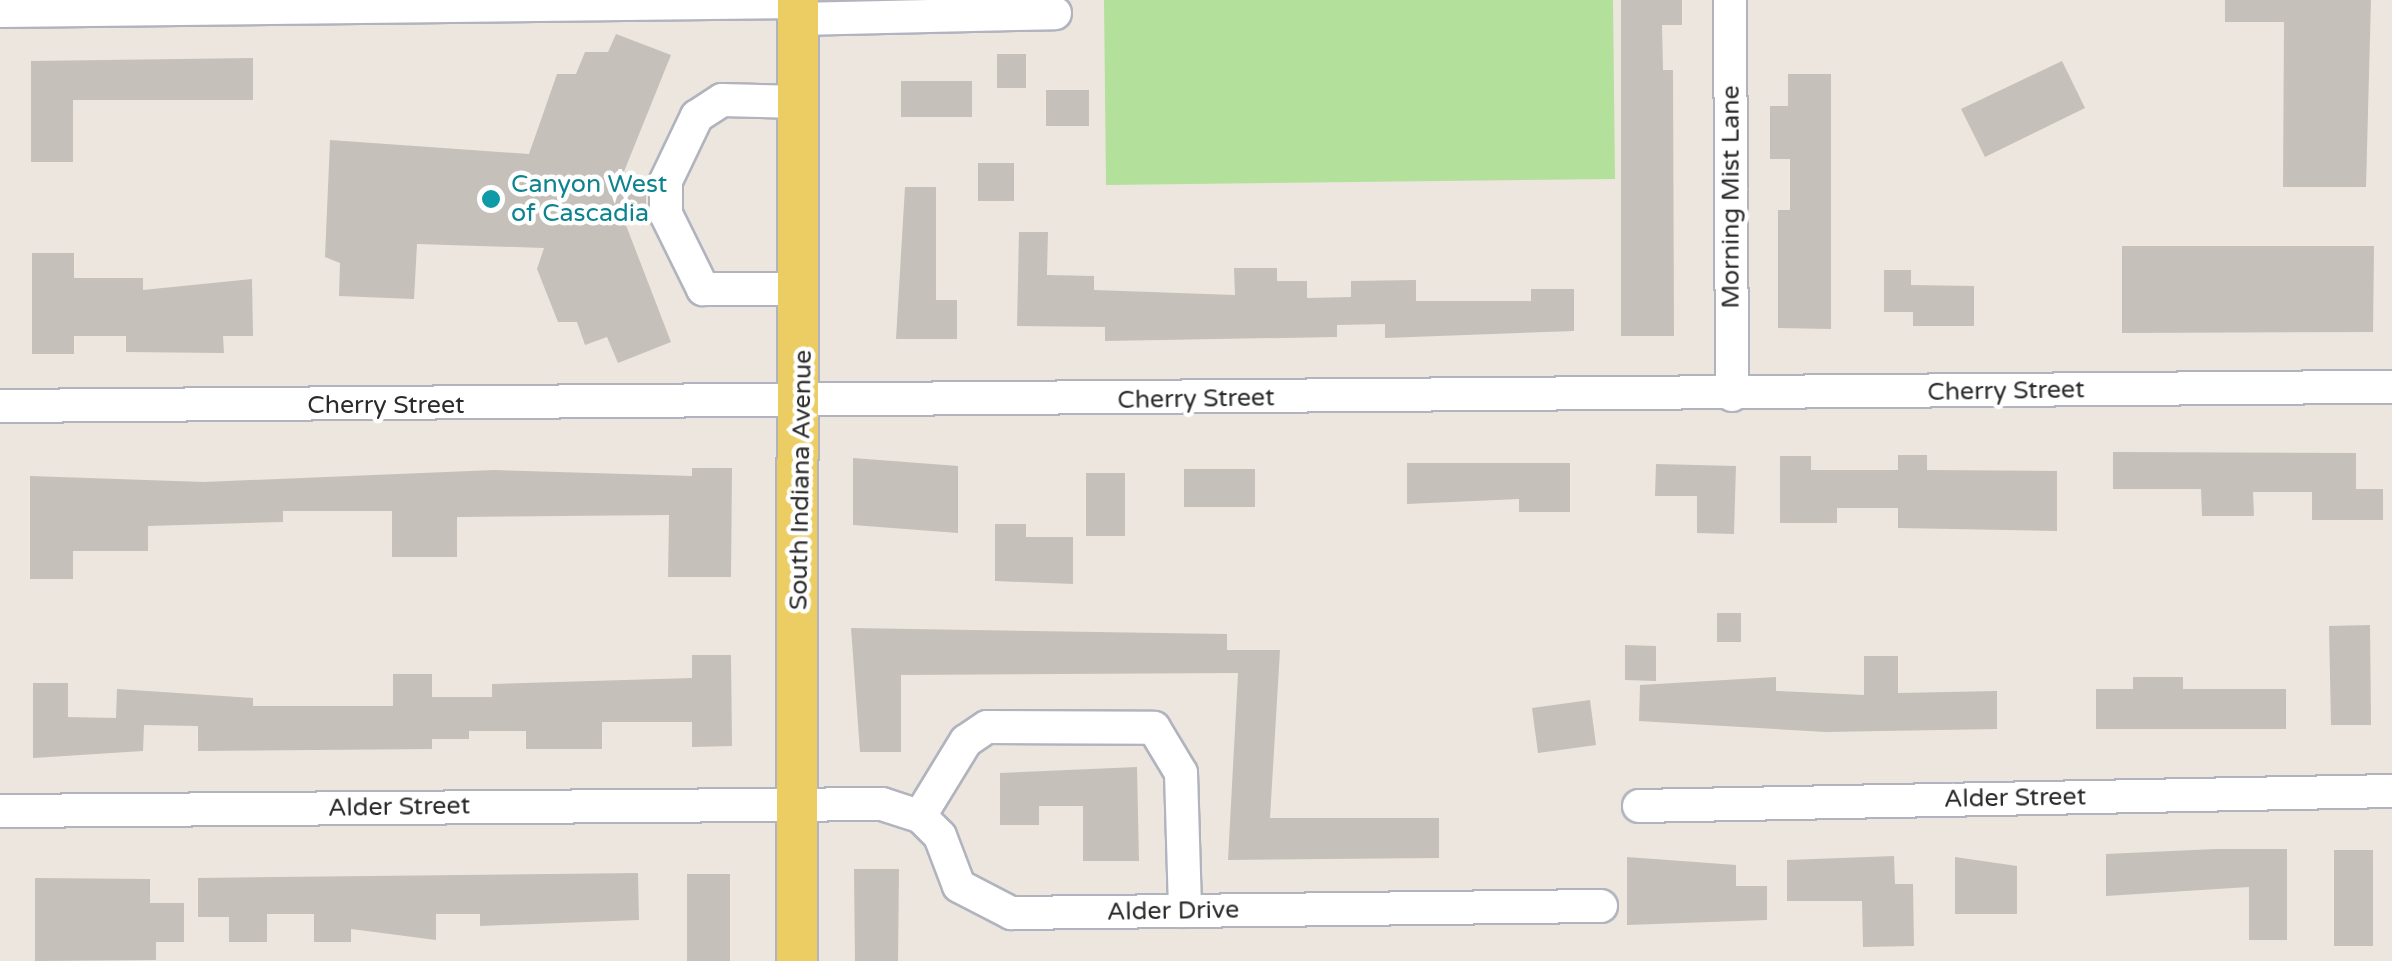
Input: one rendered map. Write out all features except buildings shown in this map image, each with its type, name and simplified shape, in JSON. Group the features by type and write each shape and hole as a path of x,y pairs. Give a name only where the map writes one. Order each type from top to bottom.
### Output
{"main road":[{"name":"South Indiana Avenue","path":"796,961 804,403 798,7"}],"street":[{"name":"Morning Mist Lane","path":"1730,0 1732,394"},
{"path":"0,11 798,7 1056,13"},
{"path":"800,102 722,100 697,116 666,181 666,214 704,288 802,289"},
{"name":"Cherry Street","path":"0,406 804,403 2392,386"},
{"path":"798,803 882,804 920,816 966,741 986,727 1154,728 1181,773 1184,911"},
{"name":"Alder Street","path":"1638,806 2392,791"},
{"name":"Alder Street","path":"0,812 798,803"},
{"name":"Alder Drive","path":"920,816 940,836 959,886 984,905 1010,913 1600,906"}],"green space":[{"path":"1104,0 1613,0 1615,179 1106,185"}],"place":[{"name":"Canyon West of Cascadia","path":"491,199"}]}
